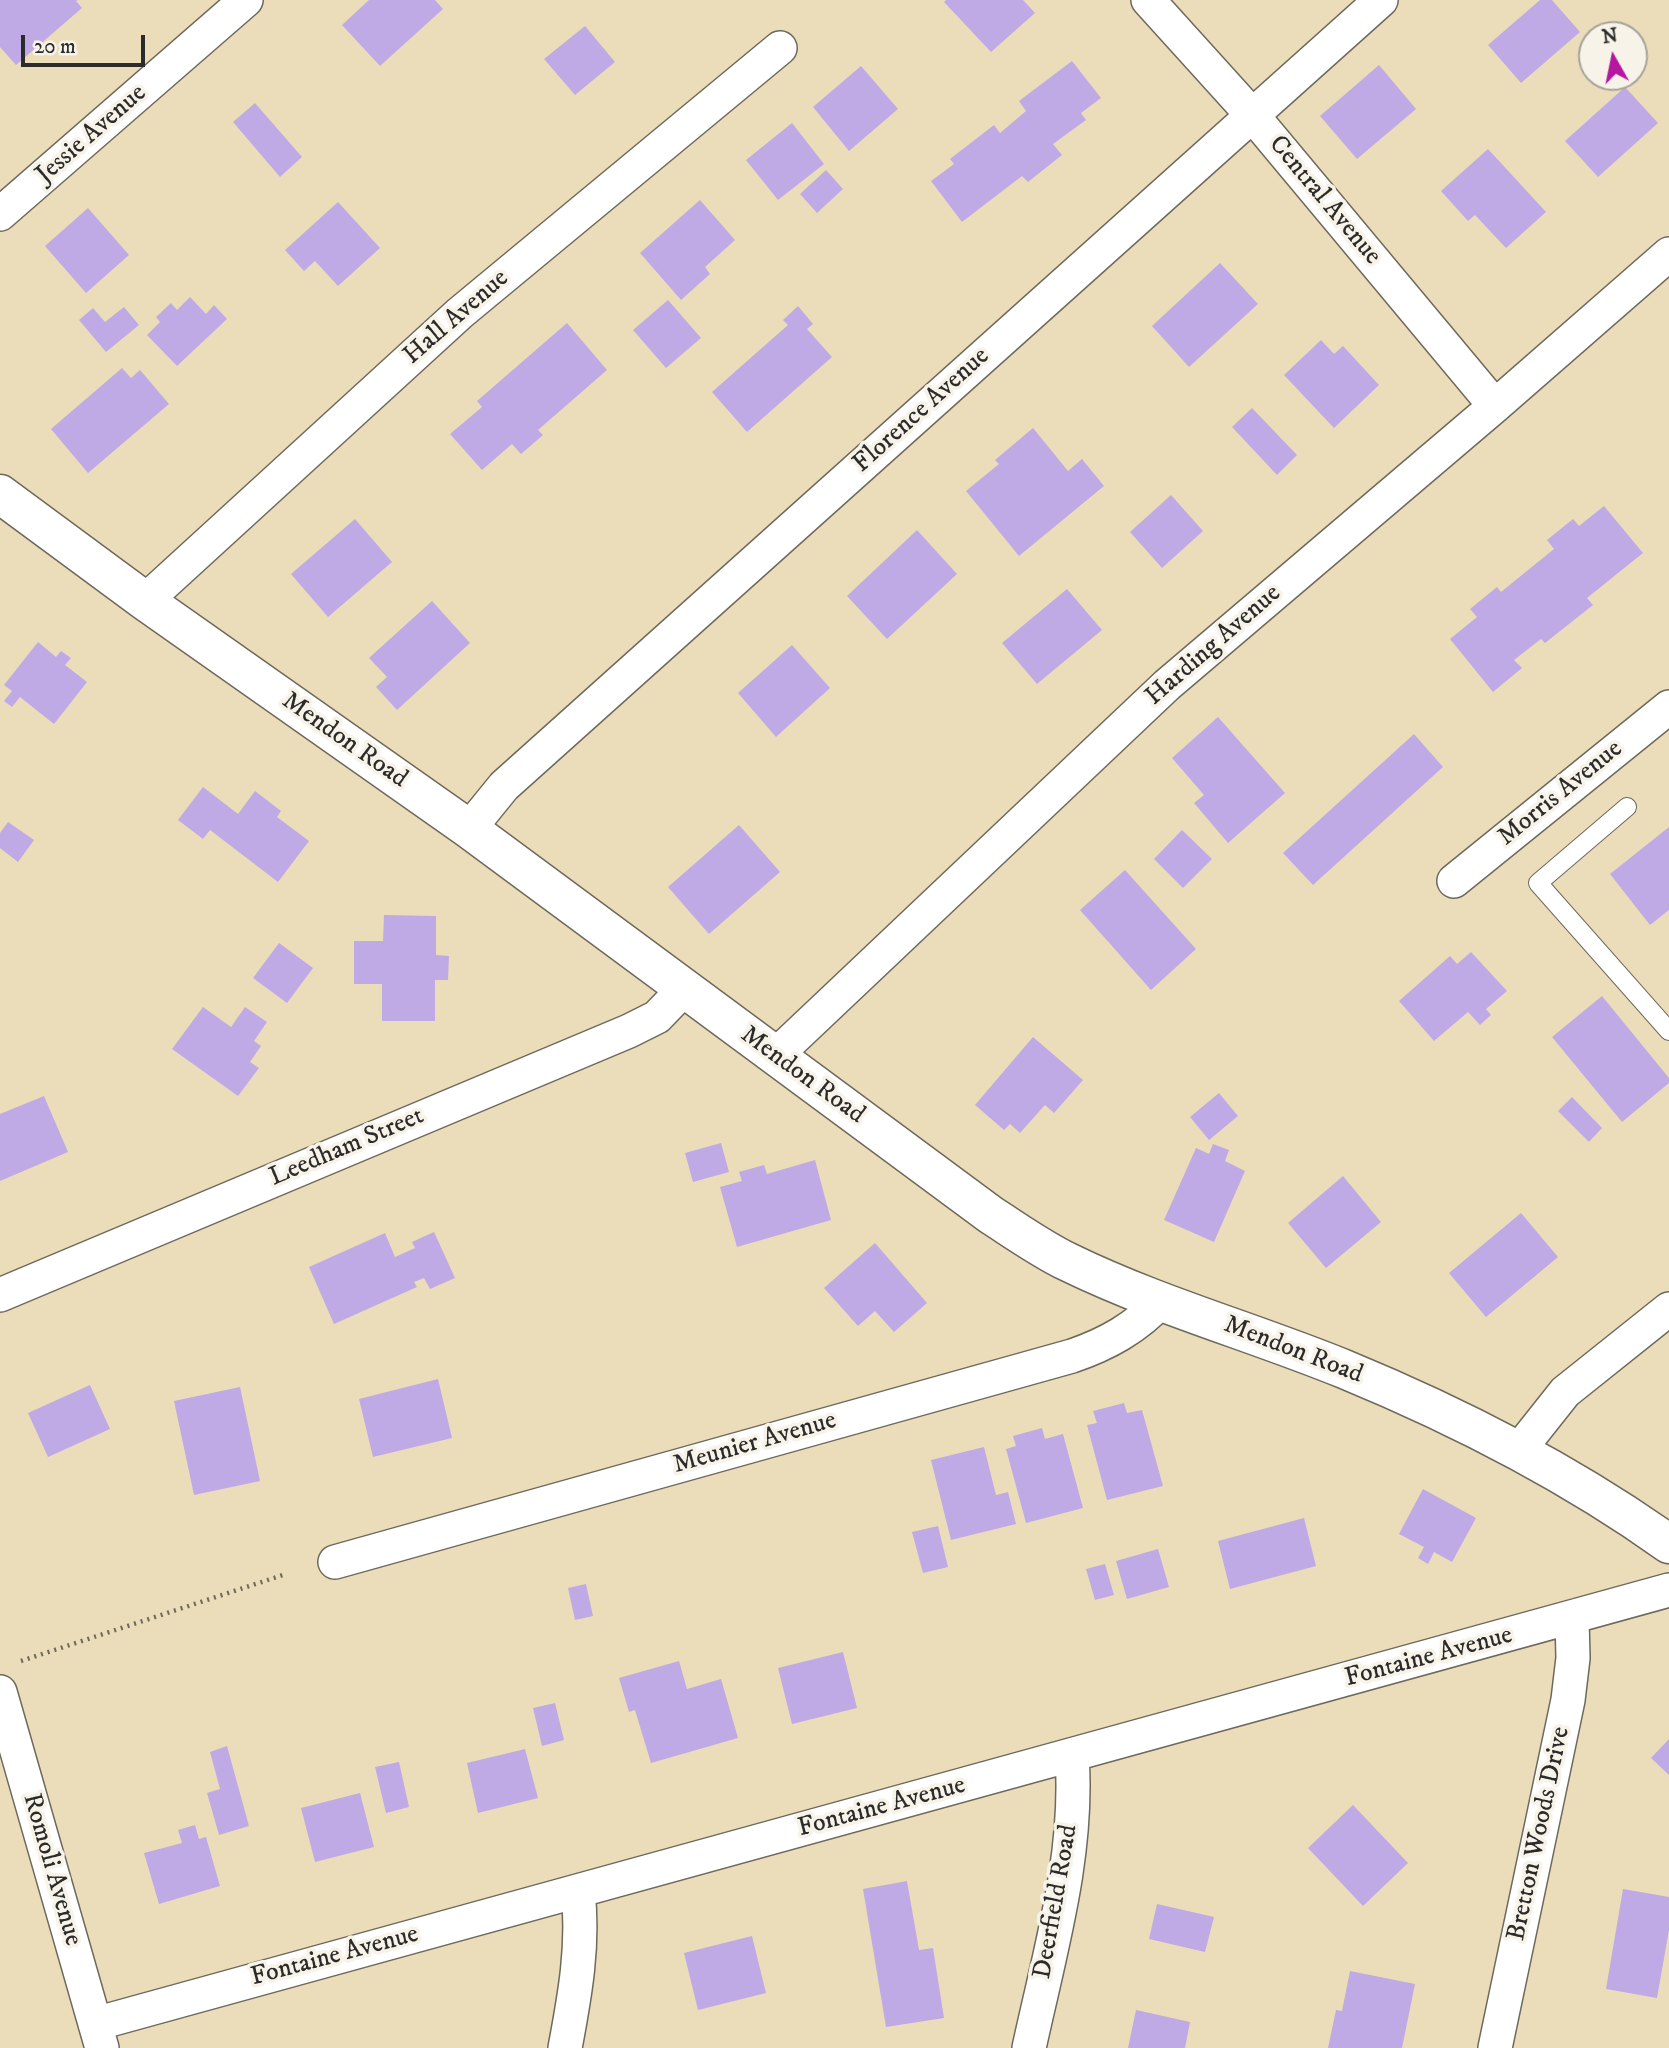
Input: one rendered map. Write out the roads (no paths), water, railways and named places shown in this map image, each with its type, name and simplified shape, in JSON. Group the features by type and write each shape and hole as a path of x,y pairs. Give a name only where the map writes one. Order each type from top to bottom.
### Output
{"street":[{"name":"Jessie Avenue","path":"0,214 246,0"},
{"name":"Central Avenue","path":"1148,0 1253,116 1495,406"},
{"name":"Florence Avenue","path":"469,829 514,777 1381,0"},
{"name":"Hall Avenue","path":"145,601 460,313 780,48"},
{"name":"Harding Avenue","path":"775,1056 1167,685 1669,254"},
{"name":"Mendon Road","path":"0,494 145,601 469,829 991,1215 1026,1238 1091,1272 1343,1369 1443,1412 1520,1450 1603,1499 1669,1544"},
{"name":"Morris Avenue","path":"1454,881 1669,707"},
{"name":"Leedham Street","path":"0,1295 629,1031 657,1017 684,989"},
{"name":"Meunier Avenue","path":"335,1562 1072,1356 1122,1334 1150,1313 1162,1300"},
{"path":"1520,1450 1565,1392 1669,1309"},
{"name":"Fontaine Avenue","path":"99,2036 578,1891 1669,1590"},
{"name":"Bretton Woods Drive","path":"1495,2048 1568,1700 1573,1658 1572,1618"},
{"name":"Romoli Avenue","path":"6,1678 99,2036"},
{"name":"Deerfield Road","path":"1029,2048 1068,1867 1074,1815 1072,1756"},
{"path":"565,2048 579,1972 581,1925 578,1891"}],"lane":[{"path":"1627,807 1538,883 1669,1031"}]}
